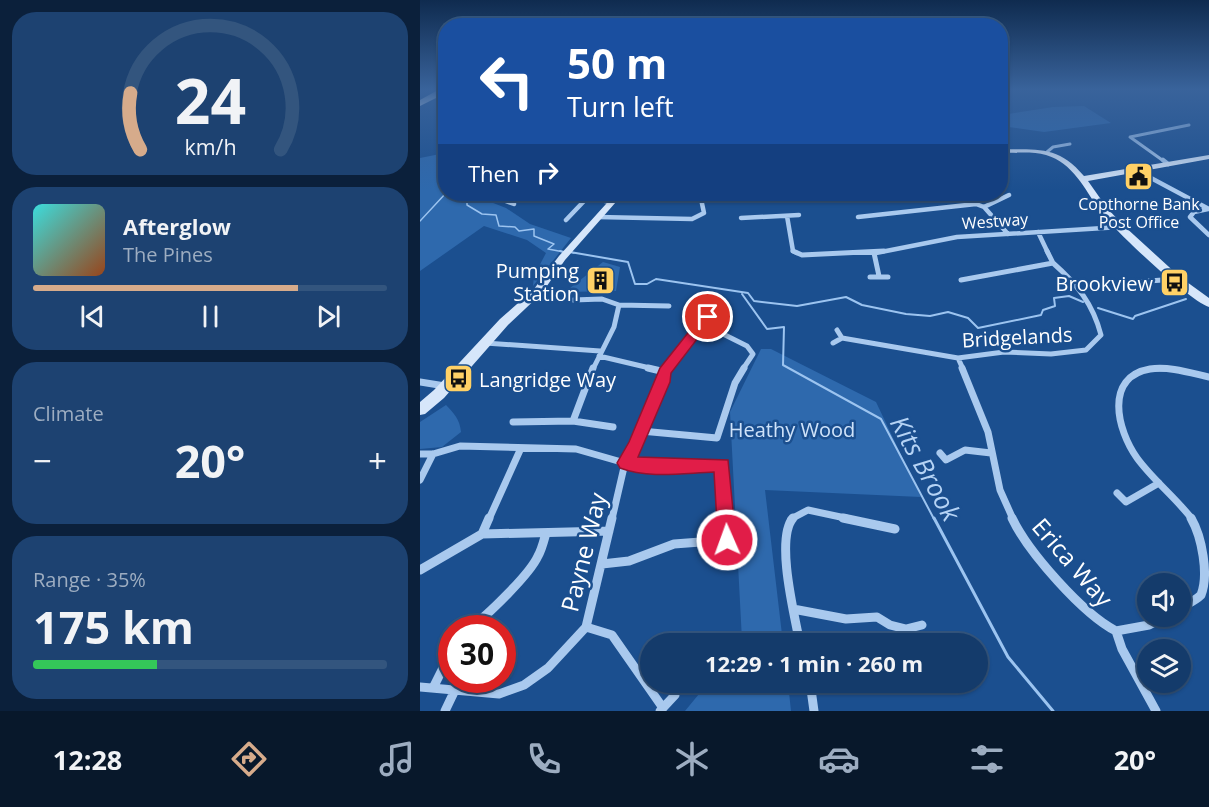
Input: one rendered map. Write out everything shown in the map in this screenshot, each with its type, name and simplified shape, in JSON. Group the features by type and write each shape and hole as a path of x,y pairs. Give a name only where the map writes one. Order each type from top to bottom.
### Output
{"street":[{"path":"1168,164 1130,137 1189,125"},
{"path":"1047,152 1053,147 1070,144"},
{"path":"1008,151 1047,152 1070,164 1103,209 1120,227 1176,279 1204,296 1209,303"},
{"path":"1083,179 1209,157"},
{"path":"1136,170 1209,209"},
{"path":"504,201 514,204"},
{"path":"566,220 584,201"},
{"path":"603,201 611,202"},
{"path":"598,218 663,220 703,218 702,201"},
{"path":"858,218 964,204 984,207 996,201"},
{"path":"420,410 538,291 562,258 611,202"},
{"path":"984,207 1008,234"},
{"path":"1209,209 1194,212 1190,217 1209,235"},
{"path":"741,218 800,215"},
{"name":"Westway","path":"787,216 793,251 796,254 874,253 930,241 1120,227"},
{"path":"961,280 1053,263 1038,232"},
{"path":"874,253 879,276"},
{"name":"Bridgelands","path":"842,338 958,358 1004,352 1051,354 1086,350 1101,335 1097,318 1080,286 1053,263"},
{"path":"870,277 888,277"},
{"path":"1122,283 1176,279"},
{"path":"573,300 602,299 619,305 669,306"},
{"path":"573,421 599,355 614,327 619,305"},
{"path":"484,343 599,355 664,372 708,317"},
{"path":"641,431 717,438 735,383 753,354 747,346 703,324"},
{"path":"833,343 842,338 837,330"},
{"name":"Erica Way","path":"958,358 988,432 1000,490 1024,540 1058,580 1099,622 1116,631 1122,649 1156,711"},
{"path":"1191,603 1205,597 1208,577 1207,558 1200,528 1135,455 1117,416 1121,384 1136,373 1149,369 1209,377"},
{"name":"Payne Way","path":"516,688 526,685 579,638 586,627 625,463 663,382 664,372"},
{"path":"420,382 445,386"},
{"path":"513,422 573,421 613,427"},
{"path":"420,454 433,454 460,446 576,449 625,463 657,467 722,465 727,522 727,560"},
{"path":"482,534 521,448"},
{"path":"939,453 946,460 965,450 991,453"},
{"path":"420,480 433,454"},
{"path":"1117,493 1126,502 1159,483"},
{"path":"798,633 785,535 789,521 808,510 895,530"},
{"path":"420,570 482,534 609,531"},
{"path":"489,615 529,570 538,557 546,533"},
{"path":"602,564 629,561 674,544 727,540"},
{"path":"793,609 846,619 877,617 890,625 906,629 922,625"},
{"path":"586,627 612,635 662,709 675,695"},
{"path":"1116,631 1138,627"},
{"path":"433,688 438,678"},
{"name":"Payne Way","path":"420,687 438,688"},
{"path":"445,711 454,693"},
{"path":"812,693 814,711"}],"green space":[{"path":"1008,123 1110,123 1044,132 1008,127"},
{"path":"438,154 438,201 488,201 506,208 530,224 571,238 533,286 534,276 546,253 527,240 484,226 420,271 420,158"},
{"path":"603,262 620,267 616,291 565,292"},
{"name":"Heathy Wood","path":"761,349 771,349 876,402 921,497 765,490 782,633 742,633 730,412"},
{"path":"446,405 456,417 461,432 442,447 420,449 420,422"},
{"path":"700,693 789,693 791,711 685,711"}],"building":[{"path":"597,275 605,276 600,282 592,280"}],"waterway":[{"path":"420,221 439,201"},
{"path":"467,201 467,205 482,214 496,215 499,226 515,227 519,231 534,229 534,236 554,244 548,249 564,252 560,251"},
{"path":"574,253 570,252 628,262 635,284 647,284 656,279 748,293 754,301 797,306 846,297 862,305 906,314 930,316 948,312 968,318 978,328 1041,315 1043,310 1055,306 1054,298 1069,296 1083,302"},
{"name":"Kits Brook","path":"742,294 767,329 784,327 783,365 881,419 934,519"},
{"path":"1098,308 1133,319 1135,316 1186,299"},
{"name":"Kits Brook","path":"934,518 1008,657 1053,711"}],"place":[{"name":"Copthorne Bank Post Office","path":"1139,176"},
{"name":"Pumping Station","path":"600,281"},
{"name":"Brookview","path":"1174,283"},
{"name":"Langridge Way","path":"458,379"}],"route":[{"path":"708,317 674,363 664,372 663,382 636,446 625,463 657,467 722,465 727,540"}]}
